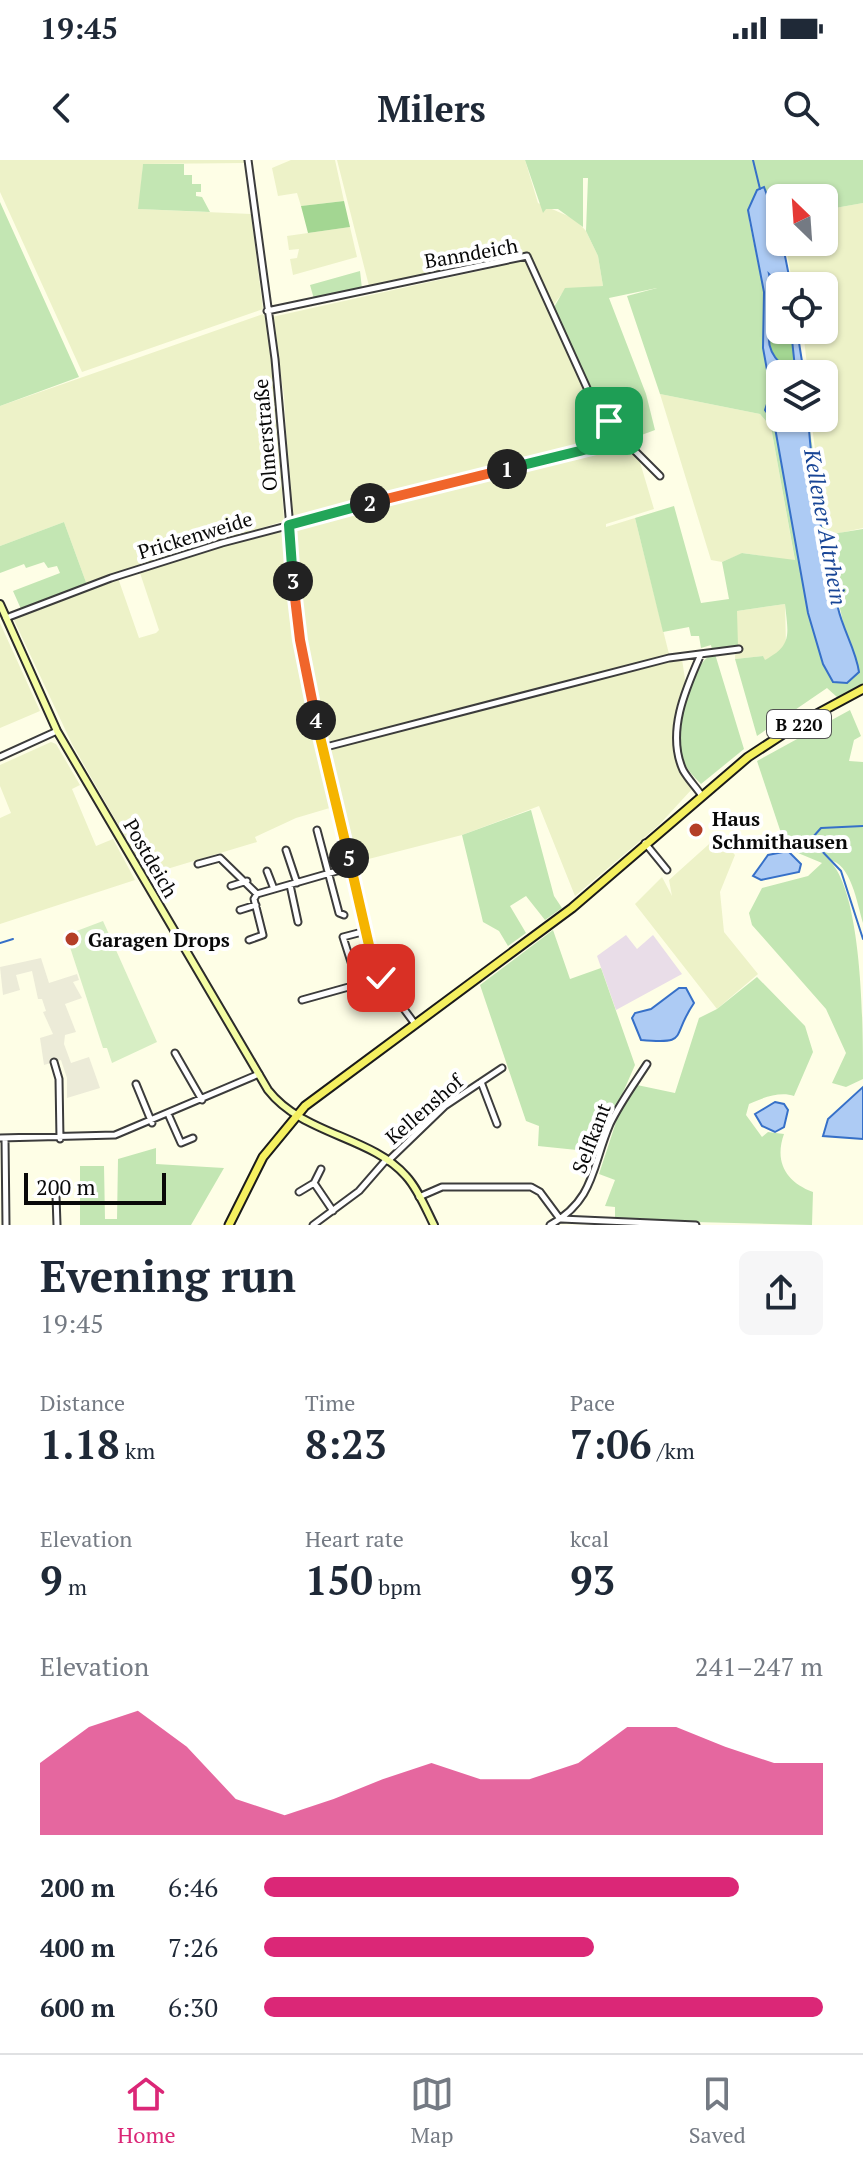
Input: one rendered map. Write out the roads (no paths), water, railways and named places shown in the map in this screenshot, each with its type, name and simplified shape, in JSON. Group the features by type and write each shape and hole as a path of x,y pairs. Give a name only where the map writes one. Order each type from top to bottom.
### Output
{"main road":[{"name":"Postdeich","path":"0,604 57,731 275,1100 295,1115 387,1161"},
{"name":"B 220","path":"229,1225 263,1157 303,1108 572,908 769,742 863,689"},
{"path":"303,1108 308,1122"},
{"path":"387,1161 404,1174 434,1225"}],"street":[{"name":"Olmerstraße","path":"248,160 275,359 300,640 322,748 366,931 381,978 415,1024"},
{"name":"Banndeich","path":"267,311 527,256 592,399 622,438"},
{"path":"622,438 660,476"},
{"name":"Prickenweide","path":"3,615 154,563 622,438"},
{"path":"322,748 702,653 739,649"},
{"path":"702,653 687,684 676,740 685,773 702,796"},
{"path":"0,757 57,731"},
{"path":"317,830 339,913 344,915"},
{"path":"646,844 667,870"},
{"path":"286,850 298,922"},
{"path":"198,864 220,858 257,894 256,905 263,935 249,940"},
{"path":"257,894 351,867"},
{"path":"267,871 274,889"},
{"path":"231,886 247,881"},
{"path":"240,910 256,905"},
{"path":"358,984 343,937 366,931"},
{"path":"302,1000 381,978"},
{"path":"175,1053 202,1100"},
{"path":"54,1062 59,1079 60,1139"},
{"name":"Selfkant","path":"550,1225 560,1219 590,1184 610,1125 647,1064"},
{"name":"Kellenshof","path":"318,1224 359,1191 445,1106 502,1068"},
{"path":"6,1225 3,1138 60,1139 115,1135 152,1123 259,1074"},
{"name":"Kellenshof","path":"481,1082 497,1124"},
{"path":"136,1084 152,1123"},
{"path":"168,1115 181,1143 193,1138"},
{"path":"299,1192 314,1183 321,1169"},
{"path":"314,1183 333,1211"},
{"path":"418,1197 442,1187 531,1187 540,1192 560,1219 614,1224 696,1225"},
{"path":"56,1196 57,1225"}],"water":[{"path":"764,187 766,192 766,256 785,256 788,272 766,272 766,344 770,344 778,360 766,360 766,364 763,348 764,292 748,210 757,190"},
{"path":"792,344 799,344 802,360 794,360"},
{"path":"776,432 809,432 827,561 840,616 859,672 847,683 833,682 823,664 808,613"},
{"path":"788,851 801,864 799,872 761,880 753,876 768,855"},
{"path":"679,988 686,988 694,1003 677,1036 667,1041 641,1040 632,1018 635,1013 651,1009"},
{"path":"863,1087 863,1139 823,1136 828,1119"},
{"path":"775,1102 784,1104 788,1110 784,1127 775,1132 762,1126 755,1114"}],"waterway":[{"name":"Kellener Altrhein","path":"753,160 760,189"},
{"path":"863,826 821,828 813,837 818,847 841,871 863,939"},
{"path":"0,943 13,939"}],"place":[{"name":"Haus Schmithausen","path":"696,830"},
{"name":"Garagen Drops","path":"72,939"}]}
